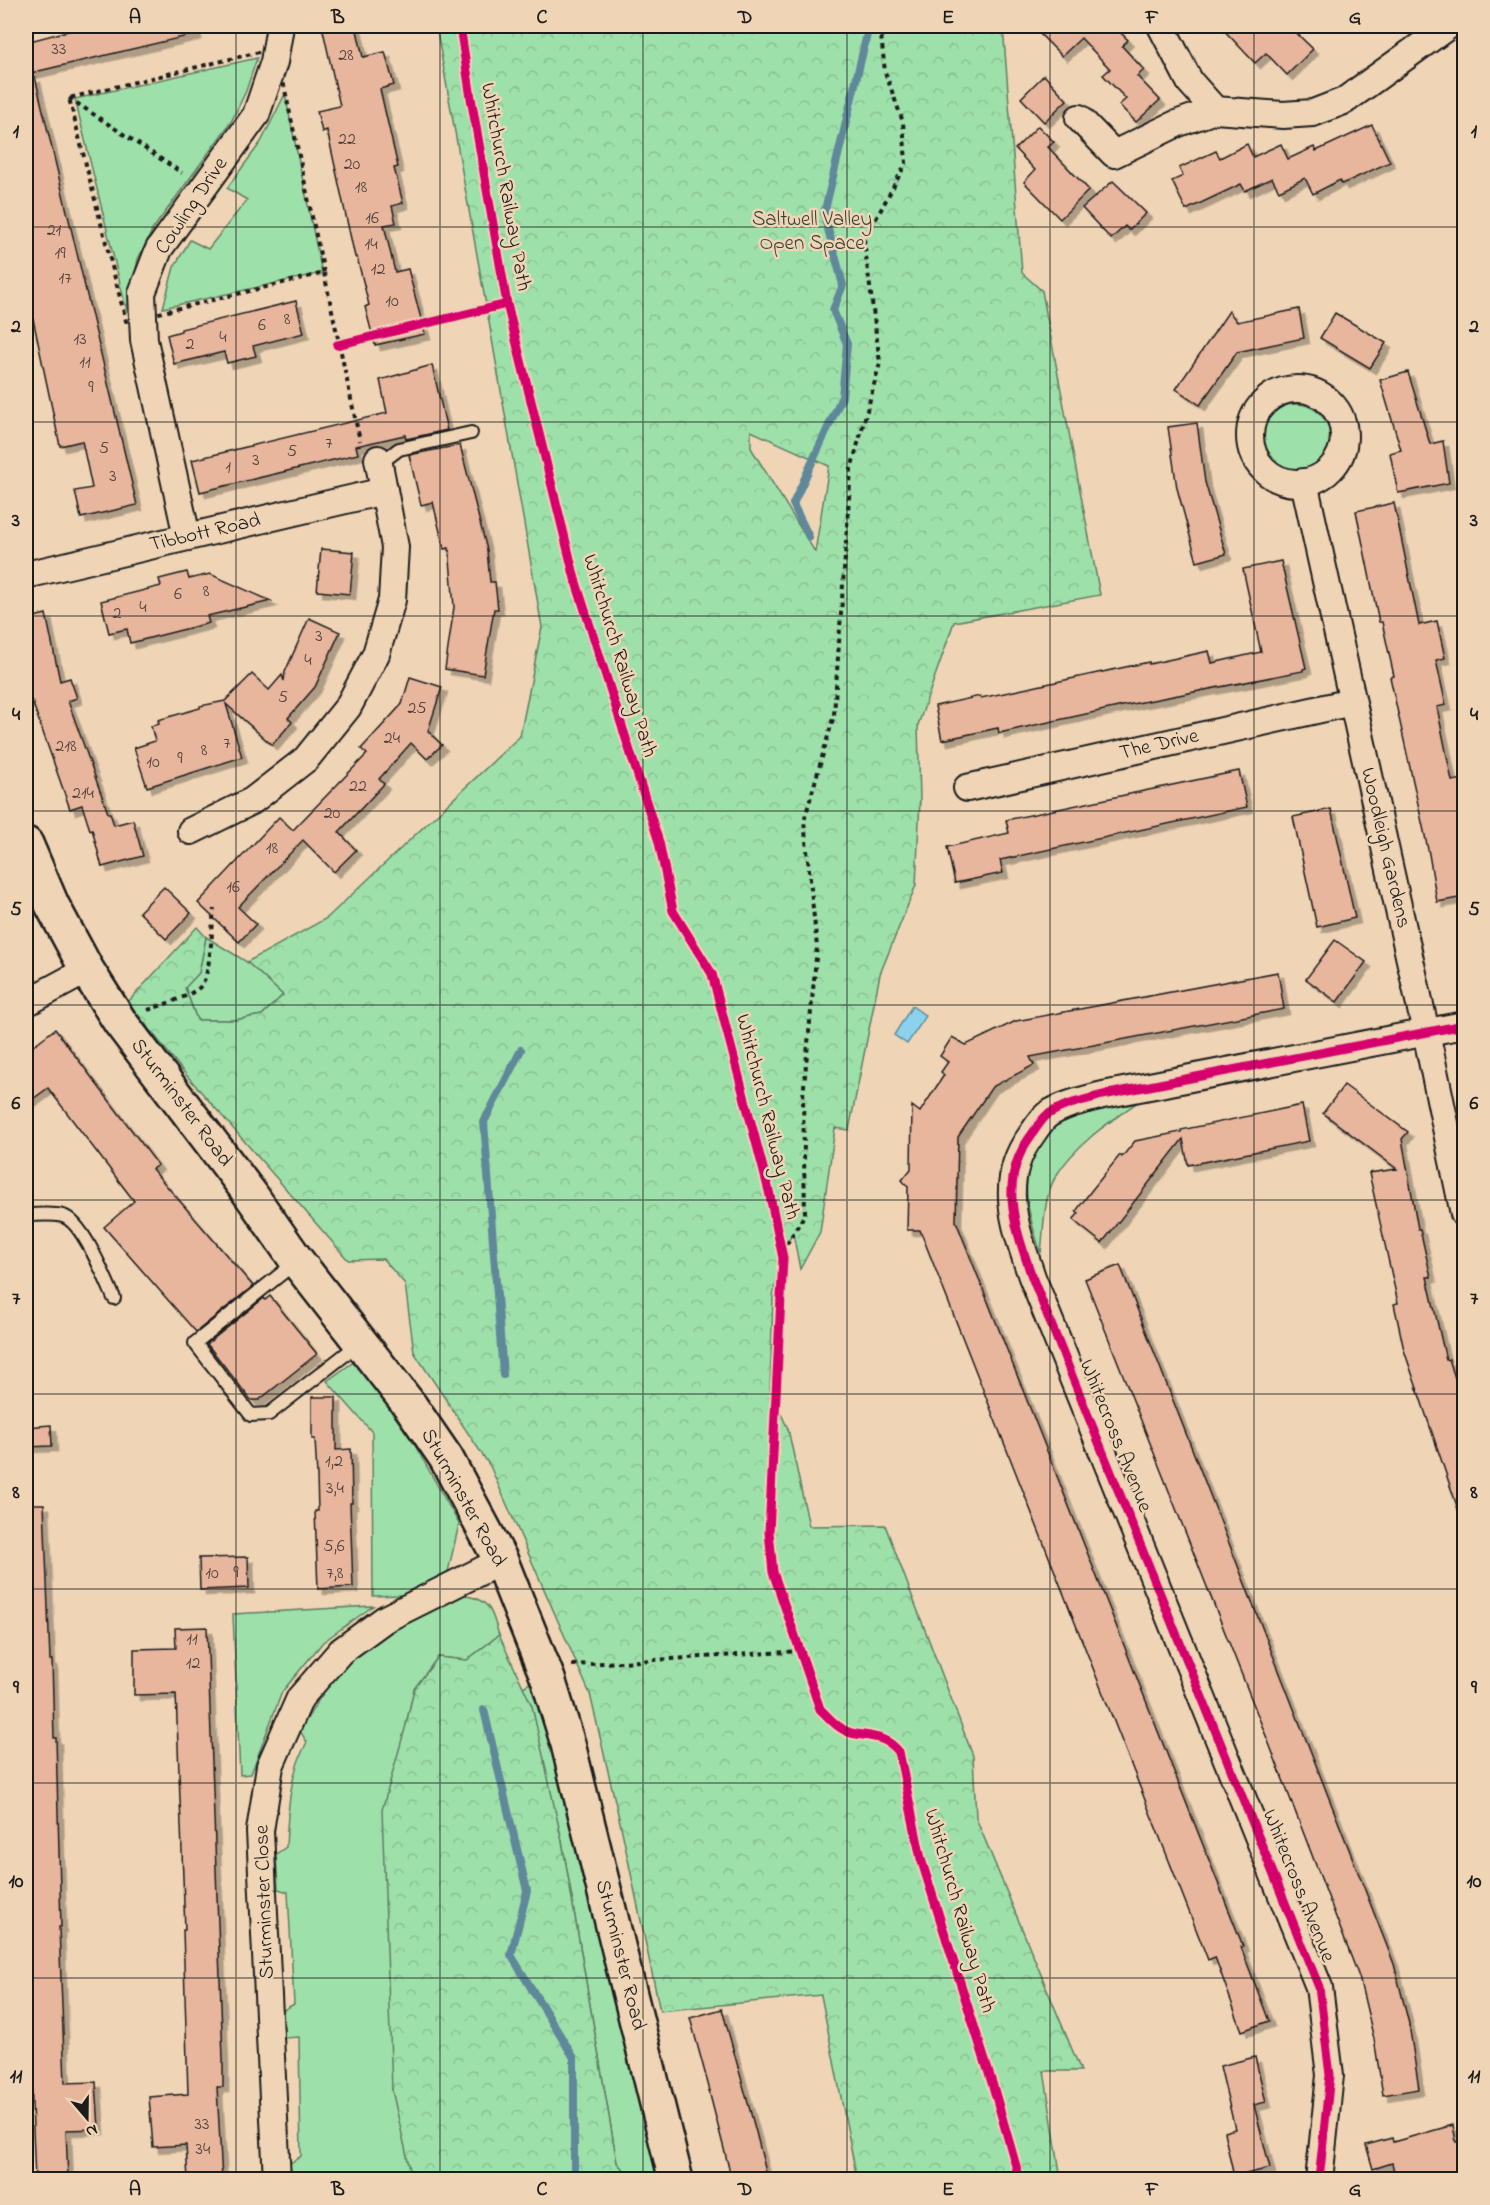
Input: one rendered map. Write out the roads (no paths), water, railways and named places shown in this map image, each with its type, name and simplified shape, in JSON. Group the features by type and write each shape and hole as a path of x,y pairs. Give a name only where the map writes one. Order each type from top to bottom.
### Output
{"street":[{"path":"1161,26 1190,82 1215,110"},
{"path":"1079,118 1114,154 1176,124 1215,110 1283,115 1314,113 1344,100 1448,26"},
{"name":"Cowling Drive","path":"187,537 144,340 142,293 159,249 256,115 274,62 278,37"},
{"path":"191,831 252,801 306,759 348,707 376,654 392,600 395,547 379,461"},
{"name":"Woodleigh Gardens","path":"1304,482 1464,1214"},
{"name":"Tibbott Road","path":"26,575 384,491"},
{"name":"The Drive","path":"967,788 1352,702"},
{"name":"Sturminster Road","path":"26,844 52,905 87,970 120,1022 297,1261 411,1407 446,1458 501,1561 548,1679 568,1744 676,2180"},
{"path":"26,1003 87,970"},
{"name":"Whitecross Avenue","path":"1319,2180 1330,2074 1319,1987 1032,1277 1017,1234 1011,1201 1013,1175 1023,1147 1046,1116 1070,1104 1103,1095 1464,1025"},
{"name":"Sturminster Close","path":"277,2180 260,1831 270,1766 300,1698 341,1651 385,1619 501,1561"}],"lane":[{"path":"379,461 399,449 471,433"},
{"path":"26,1215 63,1216 73,1222 83,1235 114,1298"},
{"path":"297,1261 195,1343 250,1415 269,1414 360,1342"}],"water":[{"path":"912,1006 926,1016 907,1044 894,1035"}],"waterway":[{"path":"809,537 793,504 842,397 847,344 833,310 843,285 824,214 869,26"},
{"path":"503,1375 484,1122 521,1050"},
{"path":"484,1710 527,1891 511,1955 574,2058 574,2180"}],"park label":[{"name":"Saltwell Valley Open Space","path":"812,232"}]}
